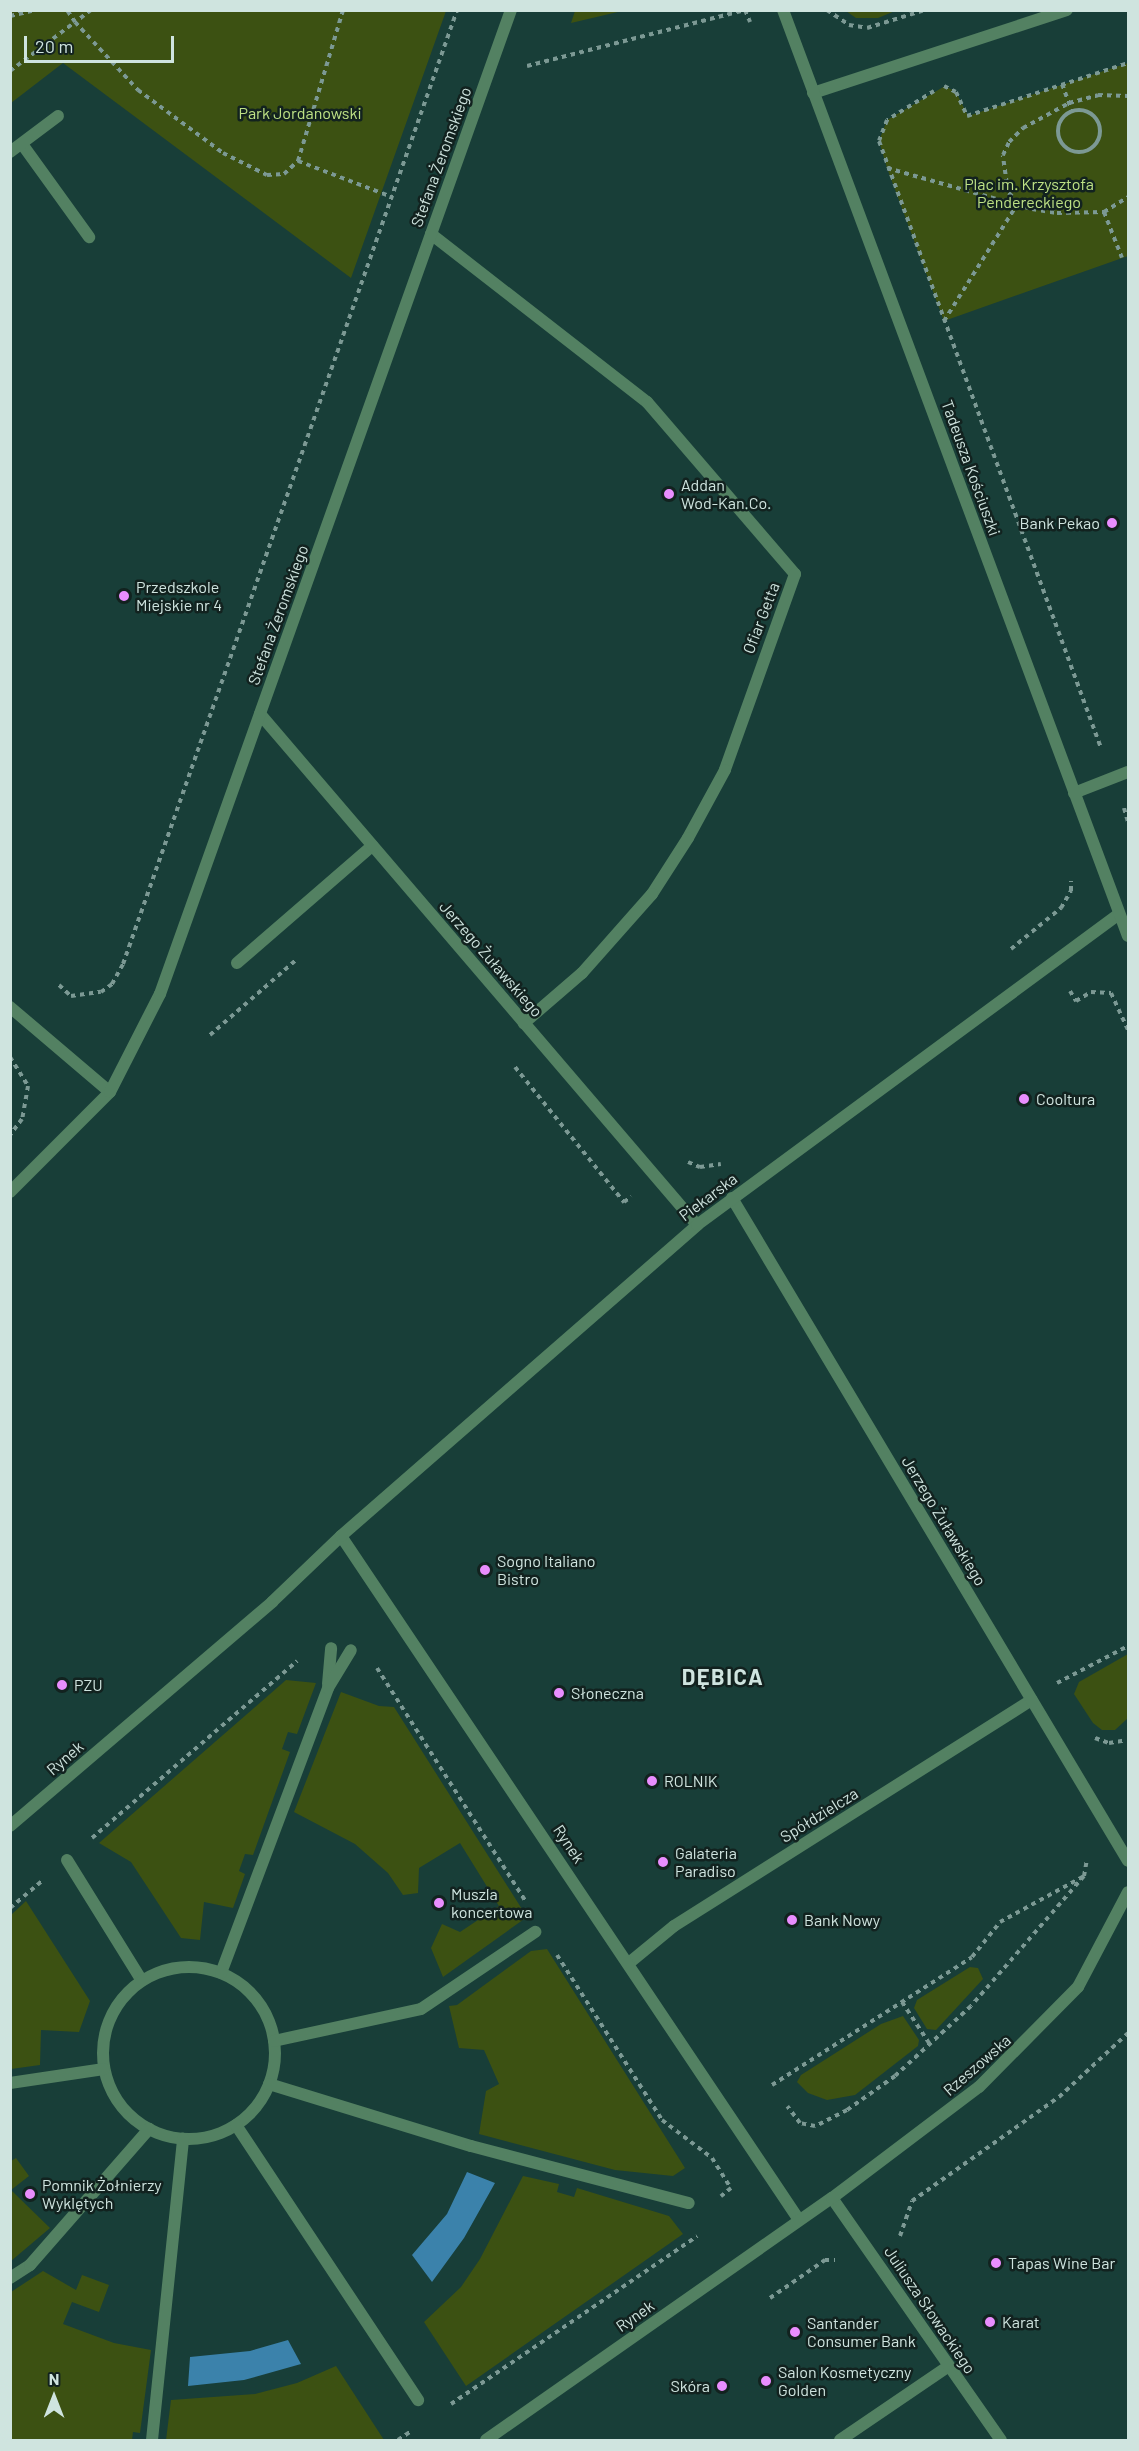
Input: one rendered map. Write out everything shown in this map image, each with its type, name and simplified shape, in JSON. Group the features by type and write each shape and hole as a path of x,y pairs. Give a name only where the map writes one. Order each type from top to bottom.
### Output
{"street":[{"name":"Stefana Żeromskiego","path":"10,1192 110,1092 160,994 511,10"},
{"name":"Tadeusza Kościuszki","path":"783,10 1128,936"},
{"path":"813,93 1067,10"},
{"path":"10,152 57,116"},
{"path":"22,144 88,237"},
{"name":"Ofiar Getta","path":"431,234 647,402 795,574 725,770 688,838 652,894 582,973 524,1023"},
{"name":"Jerzego Żuławskiego","path":"260,714 697,1225"},
{"path":"1074,793 1128,772"},
{"path":"237,963 372,846"},
{"name":"Piekarska","path":"341,1536 697,1225 1119,914"},
{"path":"10,1007 110,1092"},
{"name":"Jerzego Żuławskiego","path":"732,1198 1128,1861"},
{"name":"Rynek","path":"10,1826 272,1602 341,1536 629,1963 741,2138 799,2220 486,2440"},
{"path":"328,1688 331,1648"},
{"path":"221,1973 328,1688 351,1650"},
{"name":"Spółdzielcza","path":"629,1963 674,1926 1032,1700"},
{"path":"67,1860 142,1981"},
{"name":"Rzeszowska","path":"799,2220 937,2120 1024,2046 1078,1987 1128,1892"},
{"path":"274,2040 421,2009 535,1932"},
{"path":"194,1967 221,1973 241,1984 257,2000 268,2019 274,2040 269,2084 256,2107 236,2125 210,2136 183,2139 148,2129 128,2114 113,2093 104,2069 103,2044 110,2020 123,1998 142,1981 167,1970 194,1967"},
{"path":"10,2083 104,2069"},
{"path":"269,2084 471,2146 688,2204"},
{"path":"236,2125 418,2400"},
{"path":"10,2278 30,2265 148,2129"},
{"path":"152,2440 183,2139"},
{"name":"Juliusza Słowackiego","path":"832,2198 1001,2440"},
{"path":"840,2440 949,2366"}],"path":[{"path":"10,16 35,10"},
{"path":"67,10 75,22 138,90 243,166 267,175 284,174 298,161 343,10"},
{"path":"10,72 91,10"},
{"path":"59,985 71,996 101,992 112,984 123,964 457,10"},
{"path":"526,58 523,67 745,10"},
{"path":"827,10 849,26 867,28 925,10"},
{"path":"1128,63 968,116 956,92 949,87 939,88 887,120 879,141 1128,822"},
{"path":"1062,84 1072,111"},
{"path":"1018,203 1008,192 1003,168 1009,142 1045,113 1069,103 1098,95 1128,96"},
{"path":"1072,111 1092,114 1100,125 1099,139 1089,149 1076,152 1060,139 1062,119 1072,111"},
{"path":"298,161 392,197"},
{"path":"887,168 1057,213 1104,212 1128,197"},
{"path":"944,321 1018,203"},
{"path":"1104,212 1122,258"},
{"path":"210,1035 299,957"},
{"path":"1076,1000 1091,992 1111,993 1128,1030"},
{"path":"10,1056 28,1086 28,1101 22,1119 10,1136"},
{"path":"513,1065 624,1202"},
{"path":"1065,1691 1059,1681 1128,1646"},
{"path":"10,1908 301,1658"},
{"path":"376,1666 530,1908"},
{"path":"1092,1736 1109,1743 1128,1740"},
{"path":"772,2085 972,1957 1000,1923 1084,1876 971,2006 930,2046 847,2110 815,2126 800,2123 786,2106"},
{"path":"552,1946 662,2120 717,2165 731,2188 716,2199"},
{"path":"902,2002 930,2046"},
{"path":"899,2236 912,2201 1059,2097 1128,2033"},
{"path":"449,2406 699,2234"},
{"path":"770,2298 825,2260 838,2260 844,2265"},
{"path":"398,2440 414,2430"}],"green space":[{"name":"Park Jordanowski","path":"11,10 446,11 351,278 63,63 11,103"},
{"path":"575,10 622,11 571,23"},
{"path":"846,11 895,11 878,18 856,18"},
{"name":"Plac im. Krzysztofa Pendereckiego","path":"1128,63 1128,256 944,321 879,141 887,120 945,86 956,92 968,116"},
{"path":"1128,1654 1128,1718 1115,1730 1102,1730 1093,1723 1074,1694 1079,1682"},
{"path":"286,1680 316,1683 297,1734 288,1732 282,1749 290,1752 253,1855 245,1854 239,1871 245,1874 233,1908 204,1902 200,1940 181,1938 131,1862 99,1843"},
{"path":"341,1692 379,1706 394,1707 527,1917 443,1977 431,1948 442,1924 460,1932 499,1906 460,1843 419,1868 418,1893 403,1895 388,1873 355,1844 294,1812"},
{"path":"26,1901 90,2001 79,2032 41,2030 40,2065 11,2069 11,1915"},
{"path":"547,1949 685,2168 673,2176 615,2170 479,2134 486,2091 499,2084 484,2050 459,2048 449,2006 457,2005 531,1951"},
{"path":"970,1967 978,1968 983,1979 936,2030 927,2029 914,2008 917,2000"},
{"path":"903,2016 919,2040 918,2046 855,2095 827,2100 808,2093 797,2082 801,2075 881,2024"},
{"path":"16,2158 29,2176 11,2190 11,2161"},
{"path":"523,2176 559,2184 557,2192 574,2197 577,2188 669,2216 683,2234 466,2386 424,2322 461,2287 480,2259"},
{"path":"11,2190 50,2228 11,2261"},
{"path":"43,2271 76,2290 82,2275 109,2285 99,2312 72,2302 63,2324 114,2343 151,2350 140,2433 133,2432 132,2440 11,2440 11,2292"},
{"path":"336,2366 384,2440 166,2440 171,2400 255,2394 297,2383"}],"water":[{"path":"467,2172 495,2183 464,2238 432,2282 412,2255 447,2214"},
{"path":"288,2340 301,2364 244,2380 188,2386 190,2357 250,2351"}],"place":[{"name":"Addan Wod-Kan.Co.","path":"669,494"},
{"name":"Bank Pekao","path":"1112,523"},
{"name":"Przedszkole Miejskie nr 4","path":"124,596"},
{"name":"Cooltura","path":"1024,1099"},
{"name":"Sogno Italiano Bistro","path":"485,1570"},
{"name":"PZU","path":"62,1685"},
{"name":"Słoneczna","path":"559,1693"},
{"name":"ROLNIK","path":"652,1781"},
{"name":"Galateria Paradiso","path":"663,1862"},
{"name":"Muszla koncertowa","path":"439,1903"},
{"name":"Bank Nowy","path":"792,1920"},
{"name":"Pomnik Żołnierzy Wyklętych","path":"30,2194"},
{"name":"Tapas Wine Bar","path":"996,2263"},
{"name":"Karat","path":"990,2322"},
{"name":"Santander Consumer Bank","path":"795,2332"},
{"name":"Salon Kosmetyczny Golden","path":"766,2381"},
{"name":"Skóra","path":"722,2386"}],"district":[{"name":"DĘBICA","path":"723,1677"}]}
